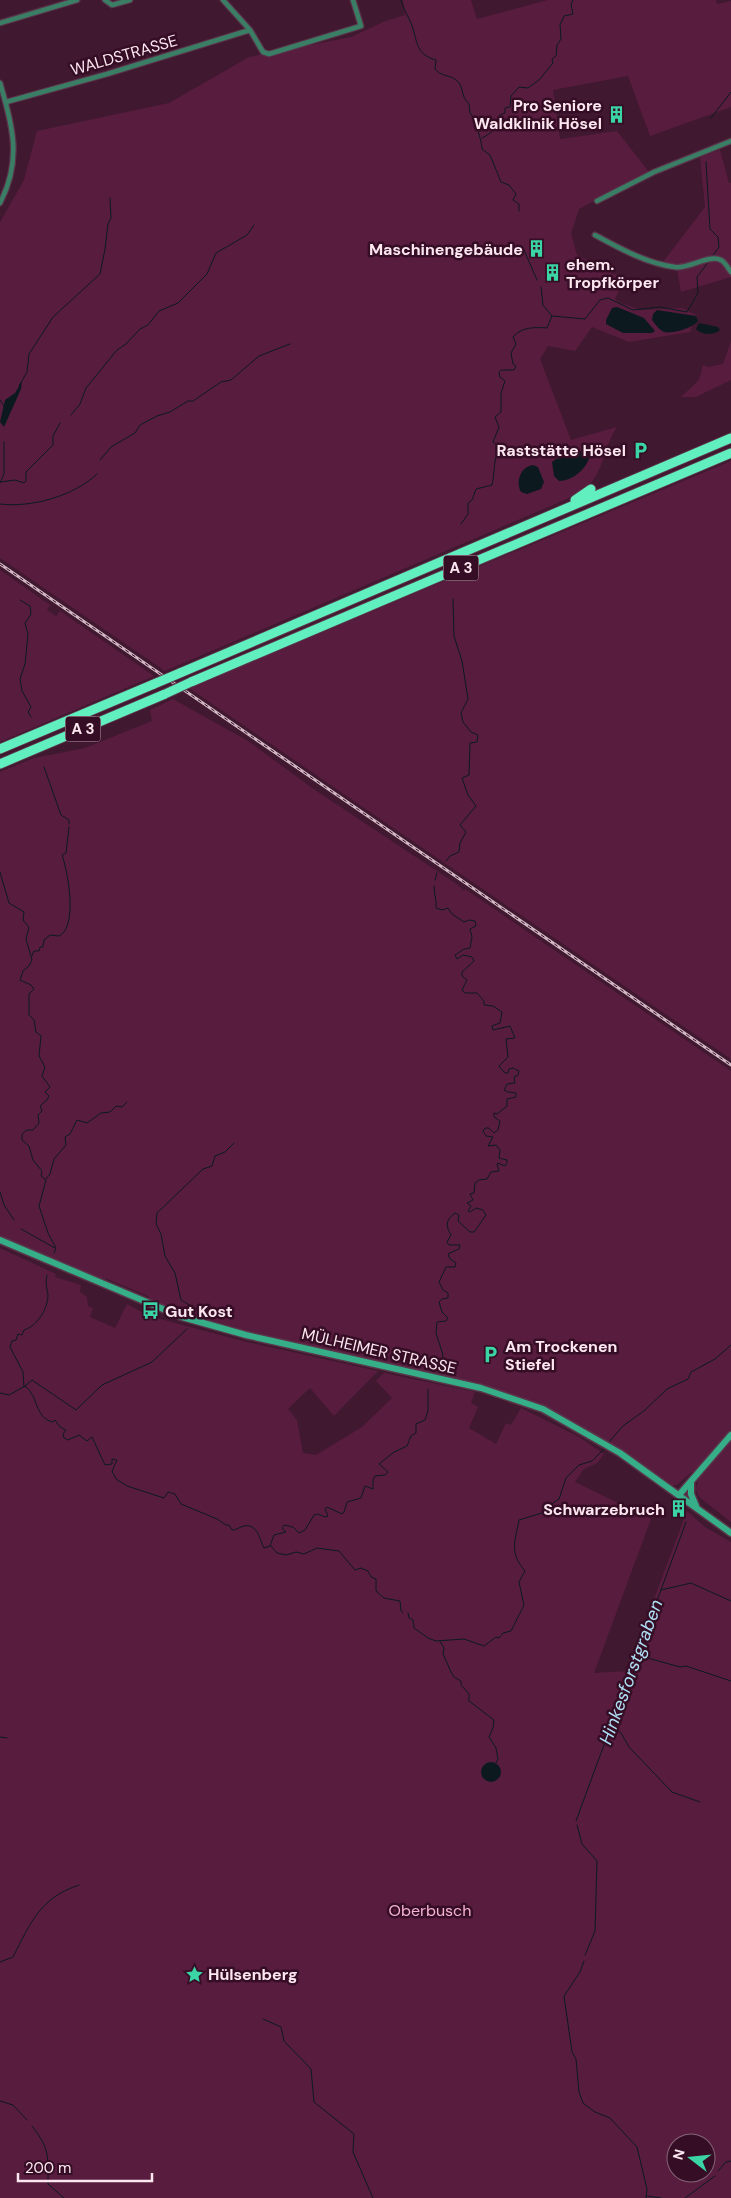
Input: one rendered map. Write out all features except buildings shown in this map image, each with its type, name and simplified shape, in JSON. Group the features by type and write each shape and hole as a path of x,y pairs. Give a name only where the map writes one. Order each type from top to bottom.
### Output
{"highway":[{"name":"A 3","path":"0,749 731,438"},
{"name":"A 3","path":"0,764 731,453"},
{"path":"558,511 591,489"}],"main road":[{"name":"MÜLHEIMER STRASSE","path":"0,1240 104,1286 182,1317 246,1335 482,1388 519,1400 568,1423 620,1453 731,1532"},
{"path":"679,1495 731,1435"},
{"path":"691,1481 691,1494 697,1507"}],"street":[{"path":"0,23 77,0"},
{"path":"105,0 112,5 130,0"},
{"path":"223,0 250,30 263,52 269,54 361,26 353,0"},
{"name":"WALDSTRASSE","path":"6,102 107,74 250,30"},
{"path":"0,83 12,127 11,179 0,203"},
{"path":"597,201 654,172 731,142"},
{"path":"595,235 659,263 677,268 712,258 723,262 731,272"}],"green space":[{"path":"403,0 471,0 477,19 548,0 716,0 717,4 731,1 731,107 650,136 628,76 553,90 560,139 617,131 649,172 579,209 571,234 577,255 624,279 615,299 618,302 641,310 682,308 696,315 690,332 629,342 592,327 575,351 548,346 540,359 571,440 617,427 597,474 580,491 565,500 165,671 0,558 0,222 24,180 37,131 169,103 249,57 351,37 383,22 405,15"},
{"path":"720,150 729,183 731,183 731,277 681,292 677,269 663,262 705,207 700,157"},
{"path":"731,341 731,380 696,397 681,397 699,380 703,365 708,367 723,364"},
{"path":"731,461 731,1059 189,688"},
{"path":"0,570 50,605 47,610 56,616 60,611 154,676 0,742"},
{"path":"173,699 248,741 315,790 458,885 464,891 465,889 731,1071 731,1522 699,1497 696,1490 698,1478 692,1472 677,1485 672,1485 616,1447 562,1416 520,1397 473,1382 246,1331 184,1314 152,1301 148,1296 107,1279 97,1278 0,1236 0,772 34,758 85,748 152,721 150,710"},
{"name":"Oberbusch","path":"0,1248 56,1274 55,1277 81,1285 80,1292 87,1297 88,1306 93,1308 90,1317 115,1328 127,1304 149,1316 243,1341 378,1371 334,1416 310,1388 288,1409 297,1420 303,1453 316,1455 362,1427 392,1398 376,1381 384,1373 475,1392 471,1403 478,1407 469,1428 496,1444 506,1423 511,1425 521,1408 579,1437 604,1454 597,1463 584,1469 575,1482 651,1519 594,1673 627,1671 687,1511 705,1527 731,1542 731,2198 0,2198"}],"shaded area":[{"path":"617,307 644,318 655,331 652,333 623,333 606,324 612,308"},
{"path":"657,310 696,316 698,321 682,330 664,332 652,320 653,314"},
{"path":"699,323 718,327 720,330 711,334 701,333 696,329"},
{"path":"22,381 21,389 4,427 0,422 5,400 15,393"},
{"path":"579,451 587,451 590,454 583,469 569,479 559,481 554,476 552,462"},
{"path":"533,465 538,467 544,482 541,489 527,494 521,492 519,479 525,468"},
{"path":"491,1762 498,1765 501,1772 498,1779 491,1782 484,1779 481,1772 484,1765"}],"waterway":[{"path":"401,0 417,44 423,54 436,60 435,69 437,71 454,78 460,85 464,98 469,104 470,113 477,122 482,149 490,155 501,182 509,185 516,194 513,200 519,204 519,211"},
{"path":"482,138 494,129 500,115 505,113 505,108 510,107 511,96 519,87 528,88 539,80 553,63 552,59 556,56 557,45 561,39 560,25 564,16 573,14 571,4 573,0"},
{"path":"711,118 731,92"},
{"path":"706,162 710,229 718,237 719,247 711,258"},
{"path":"19,386 27,372 29,354 53,317 100,274 108,224 111,218 110,198"},
{"path":"71,415 80,404 86,388 117,350 126,344 140,329 148,325 159,311 178,303 207,274 216,253 247,235 254,225"},
{"path":"524,250 537,280"},
{"path":"552,316 585,319 600,300 608,298 633,310 660,307 687,312 698,293 697,277 709,261"},
{"path":"461,524 468,514 468,503 472,500 476,489 492,485 495,461 500,447 493,442 499,427 495,417 501,412 501,393 505,381 500,377 499,372 501,370 514,370 516,366 513,364 511,353 516,344 513,337 524,329 547,328 552,316 543,305 541,287"},
{"path":"100,460 111,447 135,433 140,425 170,412 188,401 193,401 221,382 231,380 259,356 290,344"},
{"path":"0,400 5,408"},
{"path":"1,482 15,480 24,483 26,481 26,472 53,445 53,436 60,423"},
{"path":"0,483 4,474 4,442"},
{"path":"0,504 25,504 52,499 76,489 97,474"},
{"path":"446,861 450,856 459,852 460,843 466,832 460,825 476,806 468,795 462,778 469,775 470,743 477,742 478,735 471,732 463,722 461,713 468,699 462,661 454,636 453,599"},
{"path":"20,600 30,606 31,614 25,623 28,634 25,664 20,679 22,691 31,707 28,712 31,717"},
{"path":"44,767 61,815 69,820 69,824"},
{"path":"32,956 34,951 39,951 40,947 43,947 44,940 50,935 59,936 65,931 68,922 70,911 69,886 62,855 66,853 69,827"},
{"path":"0,872 9,903 24,912 23,920 29,927 26,939 32,960 23,971 20,980 31,985 34,989 29,994 29,1015 34,1020 36,1032 41,1036 39,1056 45,1067 42,1076 50,1087 45,1092 49,1096 47,1100 40,1106 42,1111 38,1115 39,1123 33,1130 27,1130 22,1134 22,1140 29,1146 33,1160 42,1171 41,1176 46,1180 39,1206 48,1233 56,1248 54,1253"},
{"path":"435,880 437,873"},
{"path":"434,886 436,908 442,910 448,908 452,914 464,922 469,920 475,921 476,926 470,929 472,937 470,948 464,949 455,955 457,959 463,955 472,957 474,961 462,972 462,976 467,980 462,990 465,993 477,993 484,1001 484,1005 493,1006 502,1012 500,1023 492,1026 493,1030 510,1026 515,1038 506,1039 508,1057 499,1066 505,1073 508,1073 509,1069 513,1068 519,1071 518,1075 514,1077 515,1083 507,1084 504,1090 516,1093 516,1097 507,1099 507,1106 497,1114 494,1113 494,1117 500,1121 498,1130 494,1133 489,1128 485,1128 483,1131 486,1136 493,1137 488,1146 496,1145 500,1150 499,1158 507,1160 505,1166 497,1164 499,1171 491,1172 487,1179 479,1180 475,1183 474,1193 470,1194 473,1200 467,1203 471,1206 468,1211 470,1212 476,1208 483,1210 486,1215 474,1232 470,1232 458,1221 459,1215 455,1213 447,1223 451,1235 447,1242 449,1245 460,1245 459,1249 448,1254 450,1259 456,1263 455,1267 446,1267 439,1282 443,1290 448,1293 448,1298 442,1299 439,1302 442,1312 448,1318 446,1321 437,1322 436,1333 443,1355 439,1369"},
{"path":"46,1179 50,1174 54,1159 66,1145 65,1137 70,1134 77,1120 87,1123 101,1113 110,1112 116,1106 122,1107 127,1102"},
{"path":"196,1309 181,1300 175,1273 165,1256 161,1234 156,1224 157,1213 203,1169 212,1166 215,1156 225,1152 234,1143"},
{"path":"0,1192 4,1205 14,1220"},
{"path":"21,1229 55,1248"},
{"path":"24,1387 23,1372 10,1347 18,1334 22,1335 24,1330 33,1325 44,1311 48,1300 47,1275"},
{"path":"25,1386 32,1380 76,1410 102,1385 152,1362 187,1329"},
{"path":"608,1443 623,1426 645,1410 667,1389 688,1379 691,1372 715,1359 731,1345"},
{"path":"0,1393 9,1395 25,1386 33,1395 42,1415 52,1422 55,1420 60,1427 66,1430 63,1434 64,1438 68,1440 79,1435 87,1441 92,1437 105,1465 112,1464 112,1459 117,1460 112,1471 116,1479 127,1486 164,1498 168,1492 175,1494 181,1504 229,1525 232,1530 244,1526 252,1527 258,1533 264,1548 270,1546 274,1535 286,1532 282,1528 284,1525 293,1527 299,1533 305,1530 314,1515 328,1516 325,1509 327,1507 342,1514 347,1502 361,1498 365,1486 373,1489 375,1476 385,1475 388,1472 379,1464 394,1452 407,1446 411,1436 416,1433 416,1424 425,1420 428,1411 428,1389"},
{"path":"408,1613 409,1618 413,1620 414,1628 436,1641 464,1639 484,1646 496,1637 499,1638 503,1633 511,1631 524,1605 519,1582 525,1571 517,1558 514,1547 519,1520 545,1512 547,1507 559,1499 566,1478 579,1465 592,1461 606,1447"},
{"name":"Hinkesforstgraben","path":"576,1821 686,1522"},
{"path":"271,1546 277,1553 286,1555 296,1552 304,1554 317,1548 339,1551 355,1570 361,1568 368,1571 371,1577 376,1579 376,1591 384,1598 400,1601 403,1613"},
{"path":"661,1590 691,1583 731,1601"},
{"path":"440,1641 444,1648 443,1654 451,1672 454,1677 461,1681 461,1685 469,1694 469,1701 494,1720 489,1737 496,1748 498,1759 496,1763"},
{"path":"637,1655 680,1667 686,1666 731,1681"},
{"path":"612,1727 621,1733 629,1747 672,1792 700,1802"},
{"path":"0,1737 7,1738"},
{"name":"Hinkesforstgraben","path":"577,1825 582,1844 597,1861 595,1931 585,1955"},
{"path":"0,1962 13,1957 25,1933 46,1904 66,1890 79,1885"},
{"name":"Hinkesforstgraben","path":"584,1961 580,1972 564,1996 572,2052 576,2059 579,2092 583,2103 595,2112 610,2118 637,2147 647,2189 646,2198"},
{"path":"263,2019 281,2027 284,2041 311,2069 314,2102 354,2134 353,2152 373,2198"},
{"path":"0,2101 13,2105 27,2120"},
{"path":"32,2126 47,2153 48,2184 64,2198"},
{"path":"718,2171 726,2162 731,2161"},
{"path":"685,2198 705,2183"},
{"path":"647,2196 661,2198"}],"railway":[{"path":"0,564 731,1065"}],"place":[{"name":"Pro Seniore Waldklinik Hösel","path":"616,114"},
{"name":"Maschinengebäude","path":"537,249"},
{"name":"ehem. Tropfkörper","path":"552,273"},
{"name":"Raststätte Hösel","path":"640,450"},
{"name":"Gut Kost","path":"151,1311"},
{"name":"Am Trockenen Stiefel","path":"491,1355"},
{"name":"Schwarzebruch","path":"679,1509"},
{"name":"Hülsenberg","path":"194,1974"}]}
